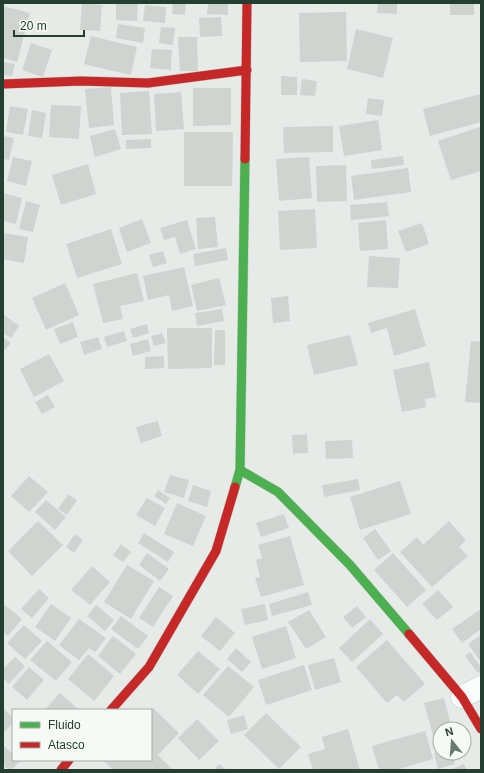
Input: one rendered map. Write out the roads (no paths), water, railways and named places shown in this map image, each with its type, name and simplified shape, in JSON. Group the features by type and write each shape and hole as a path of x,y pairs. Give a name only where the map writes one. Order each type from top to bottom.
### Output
{"street":[{"path":"112,709 149,667 216,551 240,470 247,3"},
{"path":"3,84 81,81 148,83 247,70"},
{"path":"240,470 278,492 472,692 481,730"},
{"path":"61,770 68,761"}]}
